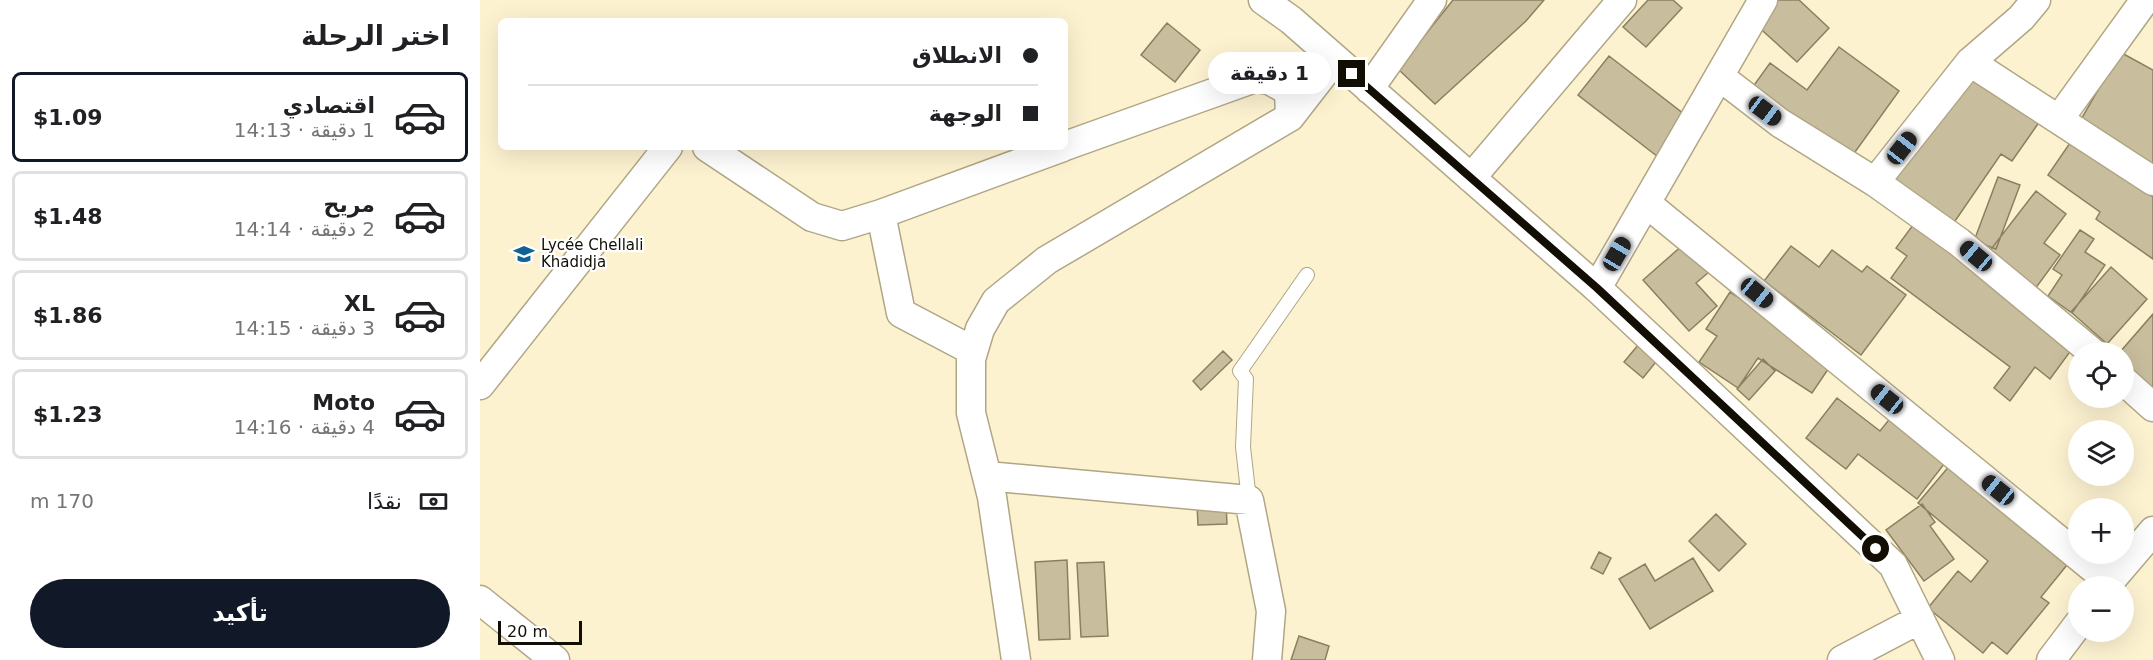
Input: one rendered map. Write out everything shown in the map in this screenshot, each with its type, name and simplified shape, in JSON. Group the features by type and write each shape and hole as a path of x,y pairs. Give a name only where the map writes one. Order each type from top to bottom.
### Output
{"street":[{"path":"1263,0 1335,59 1597,288 1893,566 1940,660"},
{"path":"1369,89 1432,0"},
{"path":"1471,178 1622,0"},
{"path":"1597,288 1763,0"},
{"path":"1875,182 1970,62 2021,18 2036,0"},
{"path":"2059,119 2145,0"},
{"path":"1016,660 987,476 971,413 971,359 980,329 996,301 1047,260 1290,117 1335,59"},
{"path":"1970,62 2153,181"},
{"path":"1719,76 1780,123 1875,182 1959,242 2080,342"},
{"path":"1068,146 1255,78 1269,80 1289,91 1290,117"},
{"path":"480,385 666,150"},
{"path":"712,150 812,217 842,226 1056,150"},
{"path":"1646,203 2098,576"},
{"path":"880,214 902,314 973,351"},
{"path":"2134,390 2153,407"},
{"path":"987,476 1249,500 1271,611 1267,660"},
{"path":"2115,576 2152,535"},
{"path":"480,600 555,660"},
{"path":"1842,660 1920,619"},
{"path":"2051,660 2068,637"}],"lane":[{"path":"1249,500 1243,447 1246,379 1240,371 1308,275"}],"building":[{"path":"1453,0 1544,0 1526,21 1435,104 1398,69"},
{"path":"1648,0 1673,0 1682,8 1646,47 1623,27"},
{"path":"1755,0 1799,0 1829,28 1797,62 1743,13"},
{"path":"1167,23 1200,50 1175,82 1141,55"},
{"path":"1839,47 1899,91 1850,159 1752,88 1770,63 1807,90"},
{"path":"2120,52 2153,70 2153,171 2076,128"},
{"path":"1609,56 1693,121 1662,160 1578,95"},
{"path":"1972,71 2040,121 2012,161 2001,154 1953,224 1889,184"},
{"path":"2072,140 2153,197 2153,259 2096,219 2100,212 2048,175"},
{"path":"1998,177 2020,185 1996,249 1974,241"},
{"path":"2036,191 2066,214 2044,243 2060,255 2035,289 1988,253"},
{"path":"1913,225 2071,342 2068,342 2068,355 2050,379 2035,367 2010,401 1994,388 2010,367 1891,278 1907,256 1896,248"},
{"path":"2080,230 2094,239 2085,252 2105,265 2072,313 2048,296 2062,275 2053,269"},
{"path":"1684,244 1709,272 1696,283 1717,306 1689,331 1643,280"},
{"path":"1791,246 1819,267 1832,250 1862,272 1867,266 1906,295 1861,355 1764,281"},
{"path":"2111,267 2147,299 2109,342 2105,342 2071,312"},
{"path":"1730,292 1835,359 1812,393 1758,358 1738,388 1699,362 1717,336 1706,329"},
{"path":"2153,314 2153,394 2134,378 2134,342 2129,342"},
{"path":"1644,338 1663,353 1643,378 1624,362"},
{"path":"1223,351 1232,360 1201,390 1193,381"},
{"path":"1763,359 1775,371 1749,400 1737,389"},
{"path":"1837,398 1880,431 1892,416 1948,459 1917,499 1858,454 1846,469 1806,438"},
{"path":"1951,464 2068,558 2068,564 2041,597 2049,603 2007,654 1992,642 1983,653 1928,608 1958,571 1971,582 1988,561 1918,503"},
{"path":"1226,504 1227,524 1198,525 1197,505"},
{"path":"1922,504 1935,522 1930,526 1954,559 1924,581 1886,530"},
{"path":"1716,514 1746,544 1719,571 1689,541"},
{"path":"1599,552 1611,558 1603,574 1591,568"},
{"path":"1693,558 1713,591 1650,629 1619,579 1645,564 1655,581"},
{"path":"1067,560 1070,639 1039,640 1035,562"},
{"path":"1104,562 1108,636 1081,637 1077,563"},
{"path":"1299,636 1329,646 1325,660 1291,660"}],"place":[{"name":"Lycée Chellali Khadidja","path":"524,254"}],"route":[{"path":"1352,74 1597,288 1876,549"}]}
